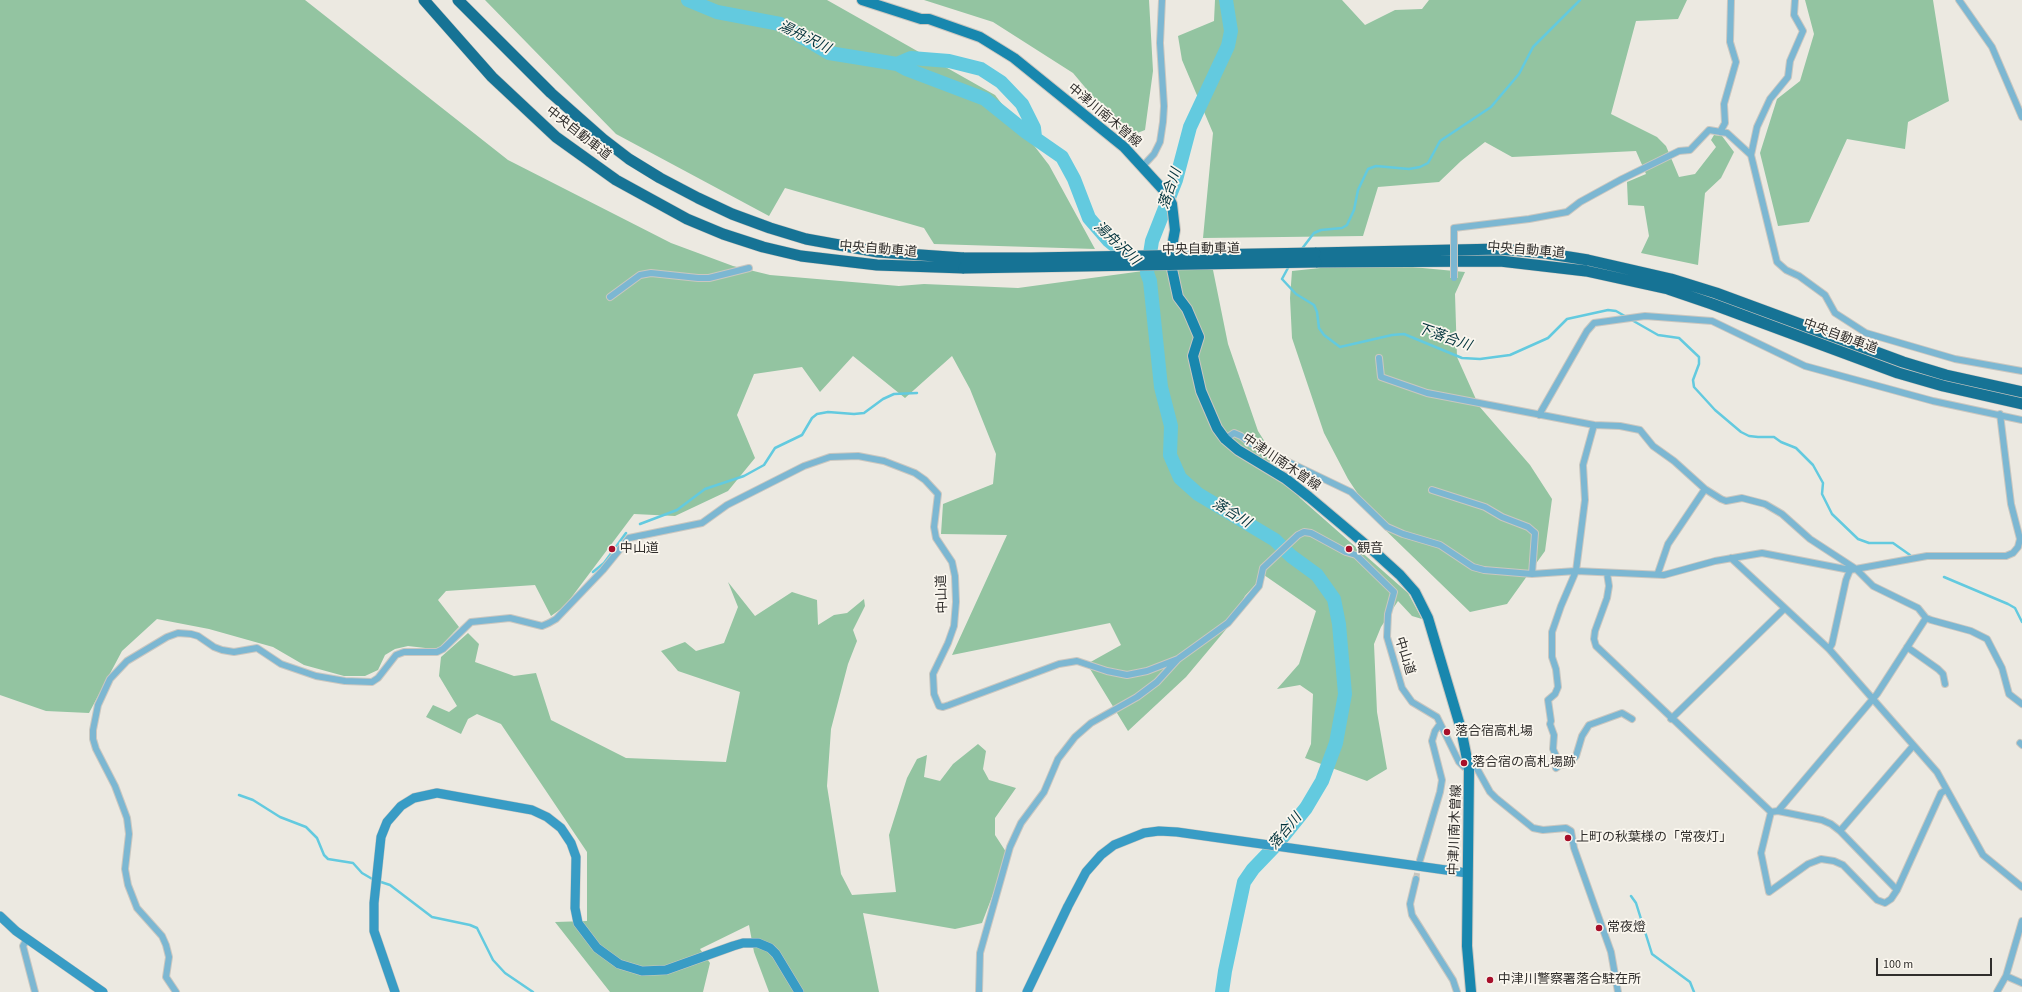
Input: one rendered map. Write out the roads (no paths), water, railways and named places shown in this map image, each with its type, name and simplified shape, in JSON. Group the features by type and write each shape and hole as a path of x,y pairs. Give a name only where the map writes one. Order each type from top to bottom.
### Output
{"highway":[{"name":"中央自動車道","path":"424,0 492,77 556,137 616,180 686,219 723,234 763,247 801,256 877,265 1316,258 1500,261 1586,271 1668,290 1712,304 1898,373 1942,386 2022,404"},
{"name":"中央自動車道","path":"458,0 518,61 603,139 629,159 673,185 732,214 770,228 806,238 878,252 964,263"},
{"name":"中央自動車道","path":"1316,258 1500,249 1544,253 1602,263 1671,279 1716,293 1903,362 1946,375 2022,392"}],"main road":[{"name":"中津川南木曽線","path":"862,0 921,19 929,19 980,37 1014,58 1124,147 1167,194 1172,204 1175,230 1171,252 1178,297 1187,309 1199,338 1193,356 1201,391 1216,428 1224,439 1238,450 1286,480 1309,497 1395,570 1416,592 1428,618 1461,730 1469,766 1467,946 1471,992"}],"street":[{"path":"1142,167 1154,154 1160,142 1163,122 1164,106 1160,43 1163,17 1162,0"},
{"path":"1720,132 1725,123 1724,104 1736,62 1730,42 1731,0"},
{"path":"1795,0 1794,16 1803,31 1790,61 1788,76 1770,99 1757,127 1751,155 1777,262 1786,270 1799,276 1825,295 1835,313 1866,334 1955,359 2022,371"},
{"path":"1959,0 1992,47 2022,117"},
{"path":"1454,278 1454,228 1529,219 1567,212 1580,202 1622,178 1679,151 1690,150 1710,130 1727,133 1751,155"},
{"path":"610,297 640,275 651,273 709,278 749,268"},
{"path":"1539,415 1587,331 1594,323 1645,316 1712,321 1805,366 1933,401 2000,414 2022,420"},
{"path":"1379,358 1381,377 1392,382 1427,392 1594,425 1620,426 1640,430 1653,446 1674,461 1705,490 1726,501 1742,498 1765,504 1782,514 1810,539 1873,586 1921,610 1926,618 1971,631 1987,639 2002,668 2009,694 2022,704"},
{"path":"1224,439 1234,433 1242,436 1257,447 1351,492 1387,527 1403,534 1440,545 1473,567 1484,570 1532,574 1576,571 1664,575 1731,558 1762,553 1853,570 1928,556 2006,556 2013,553 2018,547 2020,539 2011,504 2000,414"},
{"path":"1594,425 1584,465 1585,500 1576,571 1552,632 1552,657 1556,669 1558,687 1555,694 1548,700 1551,721 1550,724 1554,736 1553,749 1558,767 1570,763 1576,756 1582,736 1589,725 1622,713 1632,719"},
{"name":"中山道","path":"176,992 166,977 169,957 162,936 137,908 128,885 125,869 129,834 127,818 115,786 96,749 94,739 93,730 98,705 110,679 127,661 167,637 178,633 198,636 214,647 222,650 234,652 257,648 281,664 316,676 345,681 372,682 378,678 396,654 409,652 437,652 443,649 471,622 510,618 542,626 549,623 556,619 603,570 617,554 622,545 631,537 691,527 702,523 727,505 814,462 844,456 869,457 915,473 925,480 938,494 934,527 936,538 952,562 955,576 956,602 952,632 933,674 934,694 939,706 943,707 1059,664 1077,661 1106,671 1127,675 1147,671 1178,659 1228,624 1259,586 1263,568 1298,535 1304,532 1311,533 1346,552 1356,555 1391,587 1394,592 1388,614 1387,637 1402,688 1412,702 1434,715 1459,762 1464,767 1475,765 1490,792 1528,825 1537,830 1566,828 1571,831 1583,873 1611,952 1618,992"},
{"path":"1432,490 1484,507 1502,517 1528,527 1535,533 1532,574"},
{"path":"1658,574 1668,544 1705,490"},
{"path":"1731,558 1829,649 1937,772 1982,856 2022,887"},
{"path":"1829,649 1832,644 1846,580 1853,570"},
{"path":"1607,573 1609,586 1607,598 1595,631 1594,639 1596,646 1671,719 1774,812 1822,820 1840,831 1897,890"},
{"path":"1671,719 1785,608"},
{"path":"1926,618 1872,699 1774,812 1761,853 1769,892 1808,864 1820,860 1834,861 1843,865 1877,900 1885,903 1891,899 1897,890 1941,793 1946,790"},
{"path":"1907,647 1938,669 1943,674 1945,684"},
{"path":"979,992 980,953 1010,847 1021,823 1044,792 1058,759 1075,737 1091,723 1137,697 1157,682 1178,659"},
{"path":"1420,860 1440,792 1442,780 1432,741 1435,731 1440,724"},
{"path":"1840,831 1913,746"},
{"path":"395,992 376,942 374,931 374,903 381,837 387,822 401,806 414,798 429,794 446,794 532,810 555,822 571,843 576,857 575,908 578,923 597,948 611,959 635,970 658,971 678,967 743,943 758,943 770,948 776,954 799,992"},
{"path":"1027,992 1080,882 1101,855 1124,840 1144,833 1159,831 1216,837 1467,873"},
{"path":"1416,879 1410,904 1412,915 1453,980 1457,992"},
{"path":"0,916 27,939 103,992"},
{"path":"1997,992 2006,976 2022,921"},
{"path":"27,939 23,946 35,992"},
{"path":"2006,976 2022,983"}],"waterway":[{"name":"湯舟沢川","path":"688,0 717,12 780,24 829,53 897,64 906,69 985,99 1026,132 1062,157 1074,179 1089,218 1108,240 1135,262"},
{"name":"落合川","path":"1222,992 1244,882 1253,869 1277,844 1306,808 1322,781 1336,743 1345,694 1339,624 1334,599 1317,575 1291,556 1275,540 1198,494 1180,478 1170,455 1171,426 1161,387 1150,281 1147,273 1152,241 1176,180 1190,127 1228,46 1231,31 1226,0"},
{"name":"下落合川","path":"1301,250 1314,233 1321,230 1342,228 1347,225 1354,210 1358,190 1368,169 1376,166 1409,169 1420,167 1428,163 1440,141 1491,107 1519,74 1533,47 1580,0"},
{"name":"湯舟沢川","path":"897,64 911,58 949,61 981,69 1001,82 1022,104 1034,128 1035,137"},
{"name":"下落合川","path":"1289,266 1282,279 1296,294 1314,305 1317,312 1319,328 1324,335 1340,347 1392,335 1404,334 1462,358 1480,359 1510,355 1548,338 1567,319 1608,310 1616,311 1658,335 1679,338 1699,357 1699,364 1693,380 1694,387 1715,410 1741,432 1749,436 1774,437 1781,442 1796,448 1813,465 1823,483 1822,494 1832,514 1858,539 1869,543 1893,543 1910,555"},
{"path":"640,524 677,510 705,489 744,476 764,465 775,448 802,435 812,418 817,414 828,412 854,414 864,413 883,399 894,394 917,393"},
{"path":"593,572 604,563 626,533"},
{"name":"下落合川","path":"1944,577 2015,608 2022,622"},
{"path":"239,795 253,800 280,817 306,827 317,838 324,855 328,859 353,863 362,873 374,880"},
{"path":"378,881 390,885 432,917 470,925 477,928 493,960 505,973 533,992"},
{"path":"1631,896 1636,903 1652,954 1690,982 1694,992"}],"tunnel":[{"path":"1416,879 1419,862"}],"place":[{"name":"中山道","path":"612,549"},
{"name":"観音","path":"1349,549"},
{"name":"落合宿高札場","path":"1447,732"},
{"name":"落合宿の高札場跡","path":"1464,763"},
{"name":"上町の秋葉様の「常夜灯」","path":"1568,838"},
{"name":"常夜燈","path":"1599,928"},
{"name":"中津川警察署落合駐在所","path":"1490,980"}]}
